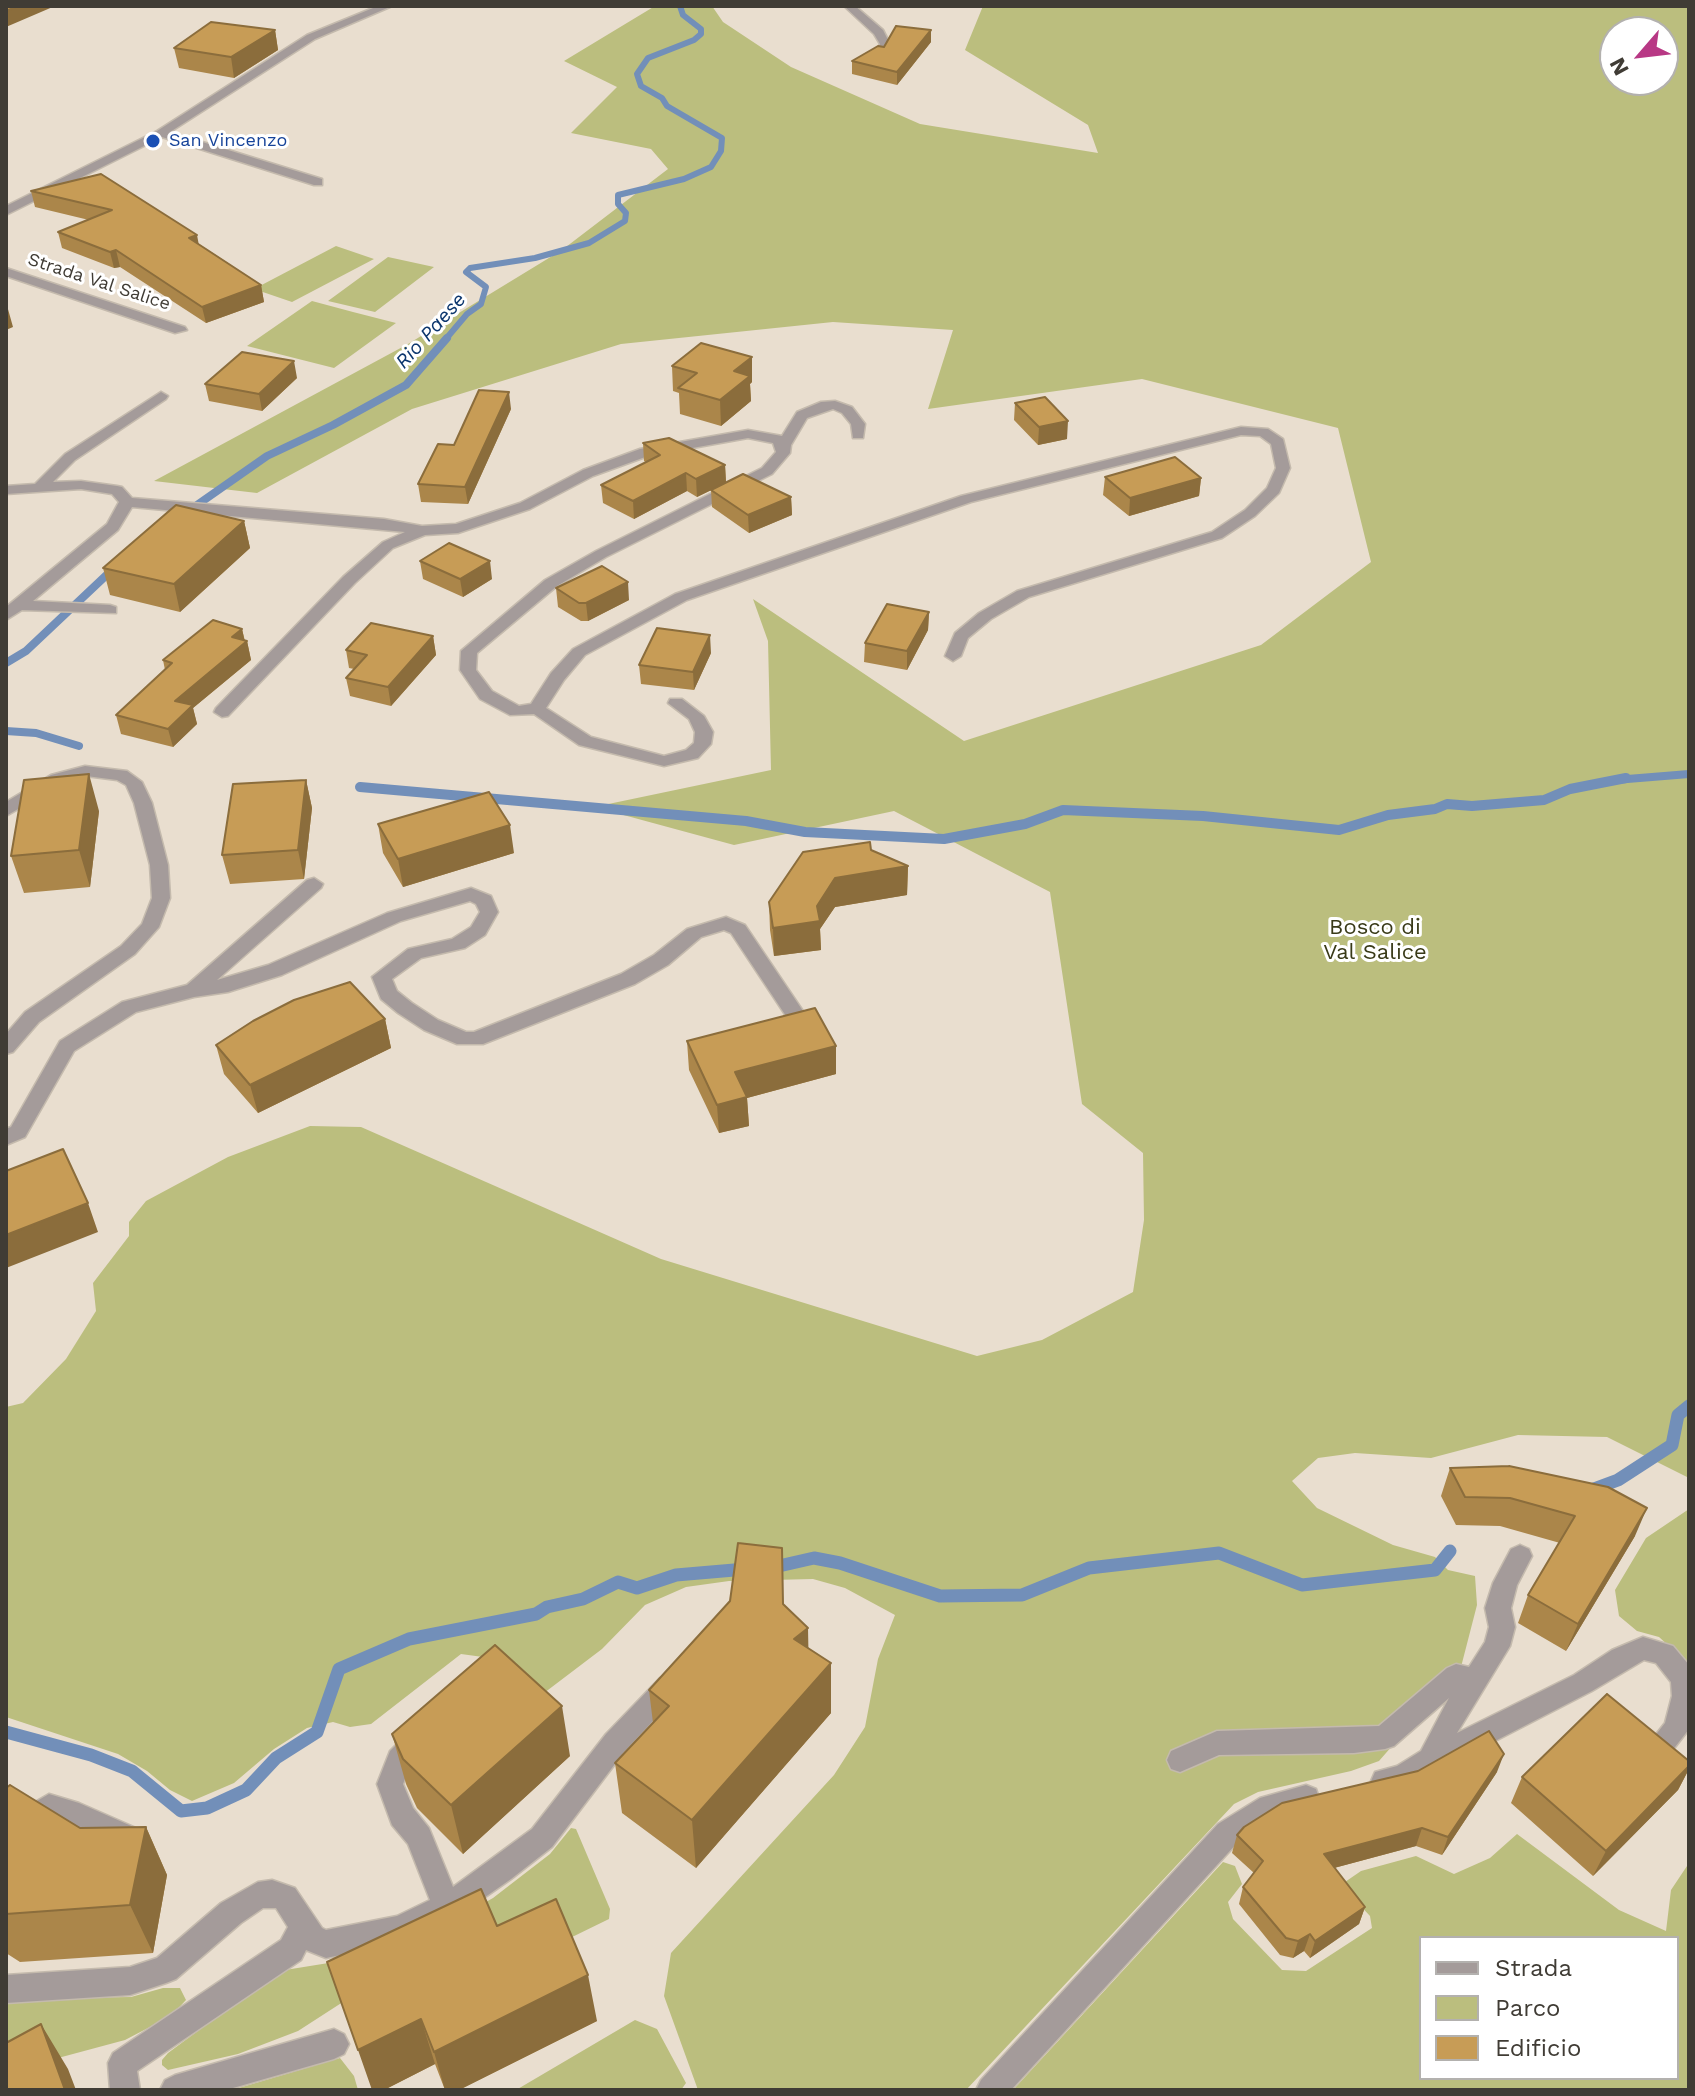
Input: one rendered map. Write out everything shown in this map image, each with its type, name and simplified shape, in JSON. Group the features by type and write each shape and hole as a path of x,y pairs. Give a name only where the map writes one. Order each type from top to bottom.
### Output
{"street":[{"path":"6,211 161,133 311,37 387,6"},
{"path":"849,6 879,32 885,44 879,55"},
{"path":"161,133 318,182"},
{"name":"Strada Val Salice","path":"6,272 180,330"},
{"path":"41,486 70,457 161,396"},
{"path":"676,703 696,716 704,732 702,744 692,754 664,761 585,741 537,709 516,711 486,695 468,670 469,651 551,583 601,554 767,471 779,459 802,415 826,405 835,405 847,410 858,424 858,435"},
{"path":"537,709 557,677 579,652 681,597 966,499 1241,431 1263,432 1278,442 1283,468 1274,490 1250,513 1228,528 1217,535 1023,594 985,616 961,636 953,656"},
{"path":"7,490 81,485 117,490 127,502 384,524 422,531 458,528 501,516 588,473 645,452 748,434 771,436 784,445"},
{"path":"6,615 113,527 127,502"},
{"path":"222,712 349,580 388,545 422,531"},
{"path":"21,605 110,610"},
{"path":"6,810 57,779 85,771 121,775 133,782 143,803 159,865 161,898 150,927 128,950 32,1017 6,1047"},
{"path":"194,990 314,884"},
{"path":"6,1137 18,1132 67,1046 129,1007 194,990 228,985 275,970 394,917 471,894 484,900 489,912 478,931 458,944 415,953 382,977 388,994 405,1008 431,1025 464,1039 489,1035 628,979 661,960 694,933 726,923 738,929 795,1014"},
{"path":"1430,1760 1442,1743 1445,1727 1497,1646 1502,1627 1498,1608 1505,1583 1520,1556"},
{"path":"1365,1785 1402,1777 1583,1683 1643,1648 1664,1654 1684,1678 1685,1696 1676,1729 1656,1751"},
{"path":"6,1989 130,1981 166,1969 231,1913 258,1895 272,1893 285,1897 312,1938 326,1944 400,1929 448,1906 542,1838 615,1743 689,1665"},
{"path":"1180,1760 1217,1743 1354,1741 1385,1737 1456,1676 1461,1676 1468,1683 1464,1698"},
{"path":"433,1726 399,1760 390,1784 402,1816 419,1837 434,1879 448,1906"},
{"path":"991,2090 1228,1833 1270,1807 1334,1792"},
{"path":"6,1838 15,1828 49,1807 79,1816 126,1837 150,1838"},
{"path":"125,2090 123,2063 291,1950 304,1926"},
{"path":"175,2090 334,2044"}],"green space":[{"name":"Bosco di Val Salice","path":"655,6 712,6 723,22 791,67 920,124 1098,153 1088,125 965,50 983,6 1689,6 1689,1478 1607,1437 1518,1435 1431,1458 1355,1453 1318,1458 1292,1481 1317,1508 1393,1545 1435,1557 1448,1570 1475,1576 1477,1605 1461,1667 1379,1761 1351,1771 1258,1792 1234,1804 966,2090 698,2090 664,1996 671,1953 834,1775 865,1727 878,1659 895,1615 845,1588 813,1579 729,1581 686,1587 645,1605 602,1649 544,1693 483,1657 461,1654 371,1724 350,1727 333,1722 307,1728 274,1749 234,1783 192,1801 170,1790 147,1771 118,1754 6,1717 6,1407 23,1403 66,1359 96,1311 93,1283 129,1236 129,1222 146,1201 228,1157 310,1126 361,1127 661,1259 977,1356 1042,1340 1133,1292 1144,1220 1143,1153 1082,1104 1050,892 894,811 734,845 594,807 771,770 768,641 753,599 964,741 1261,645 1371,562 1338,428 1142,379 928,409 953,330 833,322 621,344 412,409 257,493 154,481 408,344 562,250 668,169 651,149 571,133 617,87 564,61"},
{"path":"336,246 374,259 292,302 254,289"},
{"path":"388,257 434,267 375,312 328,301"},
{"path":"312,301 396,323 334,368 247,346"},
{"path":"1689,1509 1689,1673 1682,1658 1659,1637 1637,1631 1619,1616 1615,1590 1646,1538"},
{"path":"571,1828 576,1829 610,1909 609,1919 525,1960 346,2000 298,2031 238,2054 168,2070 162,2065 168,2053 279,1971 378,1955 449,1923 493,1898 550,1854"},
{"path":"1517,1834 1619,1910 1666,1931 1671,1890 1689,1863 1689,2090 1013,2090 1223,1862 1235,1866 1242,1884 1228,1902 1233,1919 1282,1970 1306,1971 1372,1928 1370,1916 1354,1899 1345,1882 1361,1871 1416,1856 1454,1874 1490,1858"},
{"path":"163,1988 180,1988 186,2000 171,2016 125,2040 6,2072 6,1999 131,1997"},
{"path":"635,2020 657,2029 686,2083 681,2090 516,2090"},
{"path":"340,2058 354,2076 358,2090 232,2090"}],"building":[{"path":"211,22 275,30 231,57 174,48"},
{"path":"896,26 931,30 897,72 852,61 878,46 884,47"},
{"path":"101,174 197,235 189,238 261,285 202,307 116,250 110,252 58,232 112,210 31,191"},
{"path":"701,343 752,357 734,371 750,376 720,400 678,388 697,373 672,366"},
{"path":"242,352 294,361 259,394 205,384"},
{"path":"479,390 509,392 465,487 418,484 438,444 454,445"},
{"path":"1045,397 1068,421 1039,427 1015,403"},
{"path":"669,438 725,465 696,479 686,473 633,501 601,485 660,455 643,443"},
{"path":"1175,457 1201,478 1130,498 1105,477"},
{"path":"743,474 791,497 748,515 711,490"},
{"path":"176,505 244,521 174,584 103,568"},
{"path":"449,543 490,561 460,579 420,561"},
{"path":"602,566 628,582 586,603 579,603 556,588"},
{"path":"887,604 929,612 907,651 865,643"},
{"path":"213,620 242,629 232,637 247,641 175,701 193,705 168,729 116,715 172,663 163,660"},
{"path":"371,623 433,636 388,687 346,678 367,655 346,650"},
{"path":"657,628 710,635 693,672 639,665"},
{"path":"89,774 79,850 11,856 24,780"},
{"path":"306,780 298,850 222,855 233,784"},
{"path":"489,792 510,825 398,859 378,824"},
{"path":"870,842 871,850 908,866 835,878 817,906 820,921 773,928 769,902 803,852"},
{"path":"350,982 385,1019 250,1085 216,1045 294,1000"},
{"path":"815,1008 836,1046 735,1072 747,1097 717,1105 687,1041"},
{"path":"63,1149 88,1203 6,1235 6,1171"},
{"path":"1509,1466 1608,1487 1647,1508 1578,1624 1528,1595 1575,1516 1510,1498 1465,1497 1450,1468"},
{"path":"738,1543 782,1548 783,1604 808,1628 794,1639 831,1663 692,1820 615,1763 669,1706 649,1690 730,1601"},
{"path":"495,1645 562,1706 451,1805 403,1759 392,1734"},
{"path":"1607,1694 1689,1761 1689,1766 1606,1851 1522,1777"},
{"path":"1489,1731 1504,1754 1448,1837 1422,1828 1324,1854 1365,1907 1315,1941 1310,1934 1298,1941 1286,1938 1243,1887 1263,1861 1237,1835 1244,1827 1282,1803 1418,1771"},
{"path":"10,1785 80,1828 146,1827 130,1905 6,1914 6,1788"},
{"path":"481,1889 497,1926 556,1899 588,1975 434,2052 421,2019 358,2050 327,1962"},
{"path":"41,2024 65,2090 6,2090 6,2043"}],"waterway":[{"name":"Rio Paese","path":"445,340 467,314 481,304 486,287 466,272 470,268 535,258 589,243 625,221 626,213 618,204 618,195 684,179 711,167 721,151 722,138 667,106 662,98 641,86 637,74 648,58 694,40 701,34 701,29 683,15 680,6"},
{"name":"Rio Paese","path":"187,512 267,456 333,425 406,385 447,338"},
{"name":"Rio Paese","path":"6,663 26,651 114,568"},
{"path":"6,731 36,733 79,746"},
{"path":"1616,780 1689,774"},
{"path":"1616,780 1626,778"},
{"path":"360,787 746,821 805,832 944,839 1025,824 1063,810 1203,816 1339,830 1388,815 1435,809 1447,804 1472,806 1544,800 1570,789 1616,780"},
{"path":"1591,1490 1618,1480 1672,1445 1678,1415 1689,1406"},
{"path":"770,1568 814,1558 840,1563 940,1596 1022,1595 1089,1568 1219,1553 1302,1585 1435,1570 1450,1551"},
{"path":"6,1732 91,1755 132,1771 181,1811 207,1808 246,1790 276,1758 317,1732 339,1669 409,1639 536,1614 547,1607 583,1599 618,1582 637,1588 676,1575 746,1569"}],"place":[{"name":"San Vincenzo","path":"153,141"}]}
